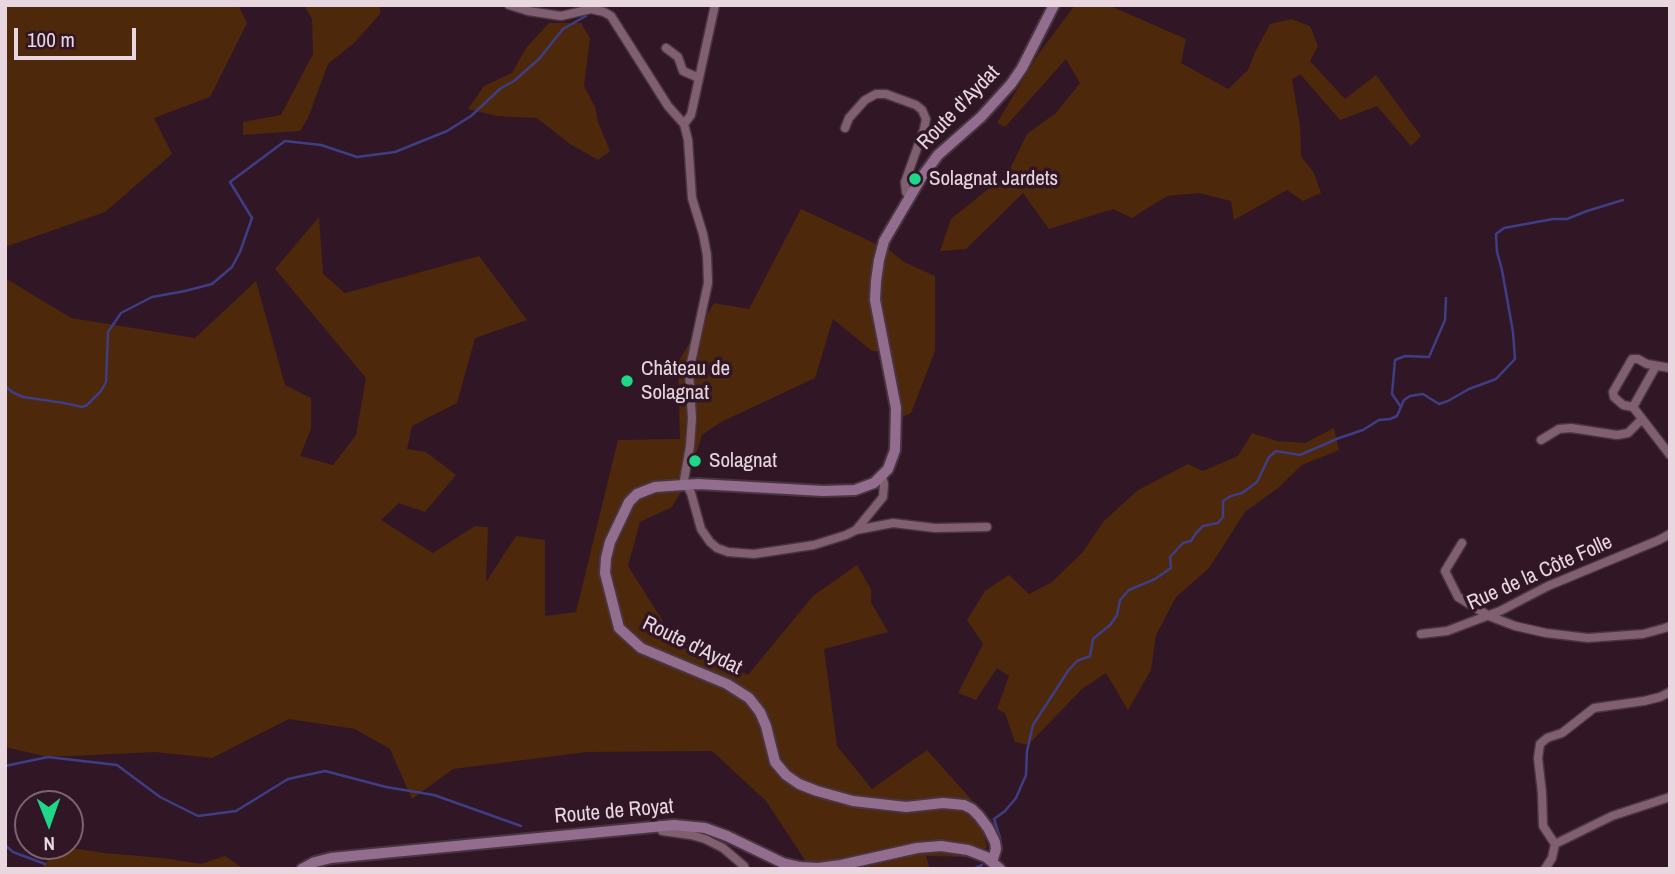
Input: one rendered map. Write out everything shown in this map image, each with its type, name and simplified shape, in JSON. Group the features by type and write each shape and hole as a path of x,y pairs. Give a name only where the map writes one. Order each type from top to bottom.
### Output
{"main road":[{"name":"Route d'Aydat","path":"996,865 995,842 988,828 972,809 964,805 943,803 906,807 853,801 817,791 786,775 775,762 766,726 760,712 749,698 727,684 642,648 619,628 610,598 605,565 610,542 629,502 637,494 655,487 685,484 847,490 868,486 888,469 895,450 896,408 875,300 884,241 938,155 981,117 1011,84 1054,5"},
{"name":"Route de Royat","path":"302,869 331,858 660,825 705,828 783,863 800,867 841,865 917,848 941,846 968,850 986,857 996,865"}],"street":[{"path":"509,5 561,16 580,8 597,10 611,16 668,106 684,124 688,140 692,198 703,234 708,283 689,372 692,418 684,480 691,493 701,529 710,541 717,548 728,552 754,554 814,545 856,530 893,523 935,528 986,527"},
{"path":"684,124 691,115 715,5"},
{"path":"666,48 678,58 683,71 699,78"},
{"path":"845,128 849,118 865,100 876,94 886,94 909,102 922,110 926,119 924,129 905,183 910,197"},
{"path":"1670,368 1632,359 1613,392 1614,397 1623,405 1633,407 1670,455"},
{"path":"1633,407 1656,366"},
{"path":"1541,440 1559,429 1571,428 1617,435 1628,433 1642,419"},
{"path":"856,530 883,497 882,476"},
{"name":"Rue de la Côte Folle","path":"1422,634 1447,631 1489,616 1548,586 1670,534"},
{"path":"1462,543 1445,571 1458,597 1489,616 1515,626 1546,633 1588,638 1643,634 1670,625"},
{"path":"1545,869 1552,858 1555,844 1543,826 1538,758 1541,744 1547,738 1562,733 1594,708 1644,701 1670,692"},
{"path":"1555,844 1612,816 1670,797"},
{"path":"660,825 662,831 691,835 723,848 745,869"}],"shaded area":[{"path":"5,5 238,5 247,23 210,97 154,118 172,154 105,212 5,247"},
{"path":"304,5 380,5 380,14 355,42 328,64 308,118 300,131 243,135 243,122 281,115 313,54 312,19"},
{"path":"1075,5 1108,5 1186,39 1181,63 1228,89 1248,70 1270,24 1291,19 1310,26 1318,46 1310,61 1345,99 1376,75 1421,136 1411,146 1377,106 1340,120 1300,74 1292,80 1300,126 1301,156 1314,173 1321,193 1303,201 1287,190 1234,220 1231,201 1199,193 1167,196 1132,218 1113,209 1049,229 1023,193 966,249 940,251 951,219 1008,173 1027,134 1056,113 1080,83 1066,59 1005,127 997,123 1039,53"},
{"path":"549,23 581,23 590,38 584,86 595,107 610,151 598,160 570,144 537,118 497,116 468,109 484,86 512,73 526,48"},
{"path":"801,209 889,250 904,262 935,276 935,351 911,413 902,417 890,353 872,351 833,319 815,378 721,422 702,435 686,484 672,507 640,522 628,566 678,645 748,675 813,596 857,565 871,589 871,602 888,632 824,649 837,746 872,789 927,750 977,806 987,847 978,857 926,856 930,869 811,869 766,801 712,751 586,752 453,769 412,799 390,749 355,729 289,719 212,758 155,752 48,757 5,747 5,278 71,318 195,338 256,281 285,385 311,398 311,429 300,456 333,465 356,435 366,378 275,269 319,217 323,274 345,293 479,256 527,320 475,338 457,403 412,426 407,449 426,452 456,475 425,512 399,503 381,520 433,553 475,526 488,527 486,582 516,536 545,540 545,616 576,612 618,440 680,439 678,362 714,303 749,309"},
{"path":"1334,428 1339,450 1302,465 1278,488 1245,512 1209,568 1176,597 1156,635 1151,670 1128,710 1106,673 1082,689 1028,745 1015,742 1005,713 997,709 1009,676 997,668 976,700 958,693 983,644 967,620 985,591 1009,575 1029,594 1052,582 1082,553 1104,521 1138,490 1188,464 1203,471 1238,456 1252,433 1277,441 1305,443"},
{"path":"84,850 201,864 225,856 244,869 41,869 48,860 84,860"}],"waterway":[{"path":"5,386 23,397 82,407 87,405 106,382 108,332 121,313 152,297 212,284 232,267 252,218 230,182 285,141 321,145 357,157 395,152 447,131 471,116 501,88 514,81 539,59 563,29 586,16"},
{"path":"1000,838 994,819 1016,798 1026,775 1027,751 1033,725 1068,671 1077,661 1090,656 1093,639 1110,625 1117,615 1120,600 1129,590 1155,579 1171,568 1170,557 1183,543 1191,541 1203,526 1218,523 1223,517 1223,501 1242,493 1257,482 1269,457 1276,451 1300,455 1363,430 1379,420 1397,416 1404,400 1410,396 1423,394 1439,404 1496,379 1515,359 1496,234 1504,228 1567,219 1623,200"},
{"path":"1401,407 1392,394 1395,360 1405,356 1429,357 1445,320 1446,298"},
{"path":"5,766 48,757 117,765 160,797 198,816 236,811 288,779 325,771 386,787 434,795 521,826"},
{"path":"5,845 13,852 45,864"},
{"path":"973,869 982,865"}],"place":[{"name":"Solagnat Jardets","path":"915,179"},
{"name":"Château de Solagnat","path":"627,381"},
{"name":"Solagnat","path":"695,461"}]}
